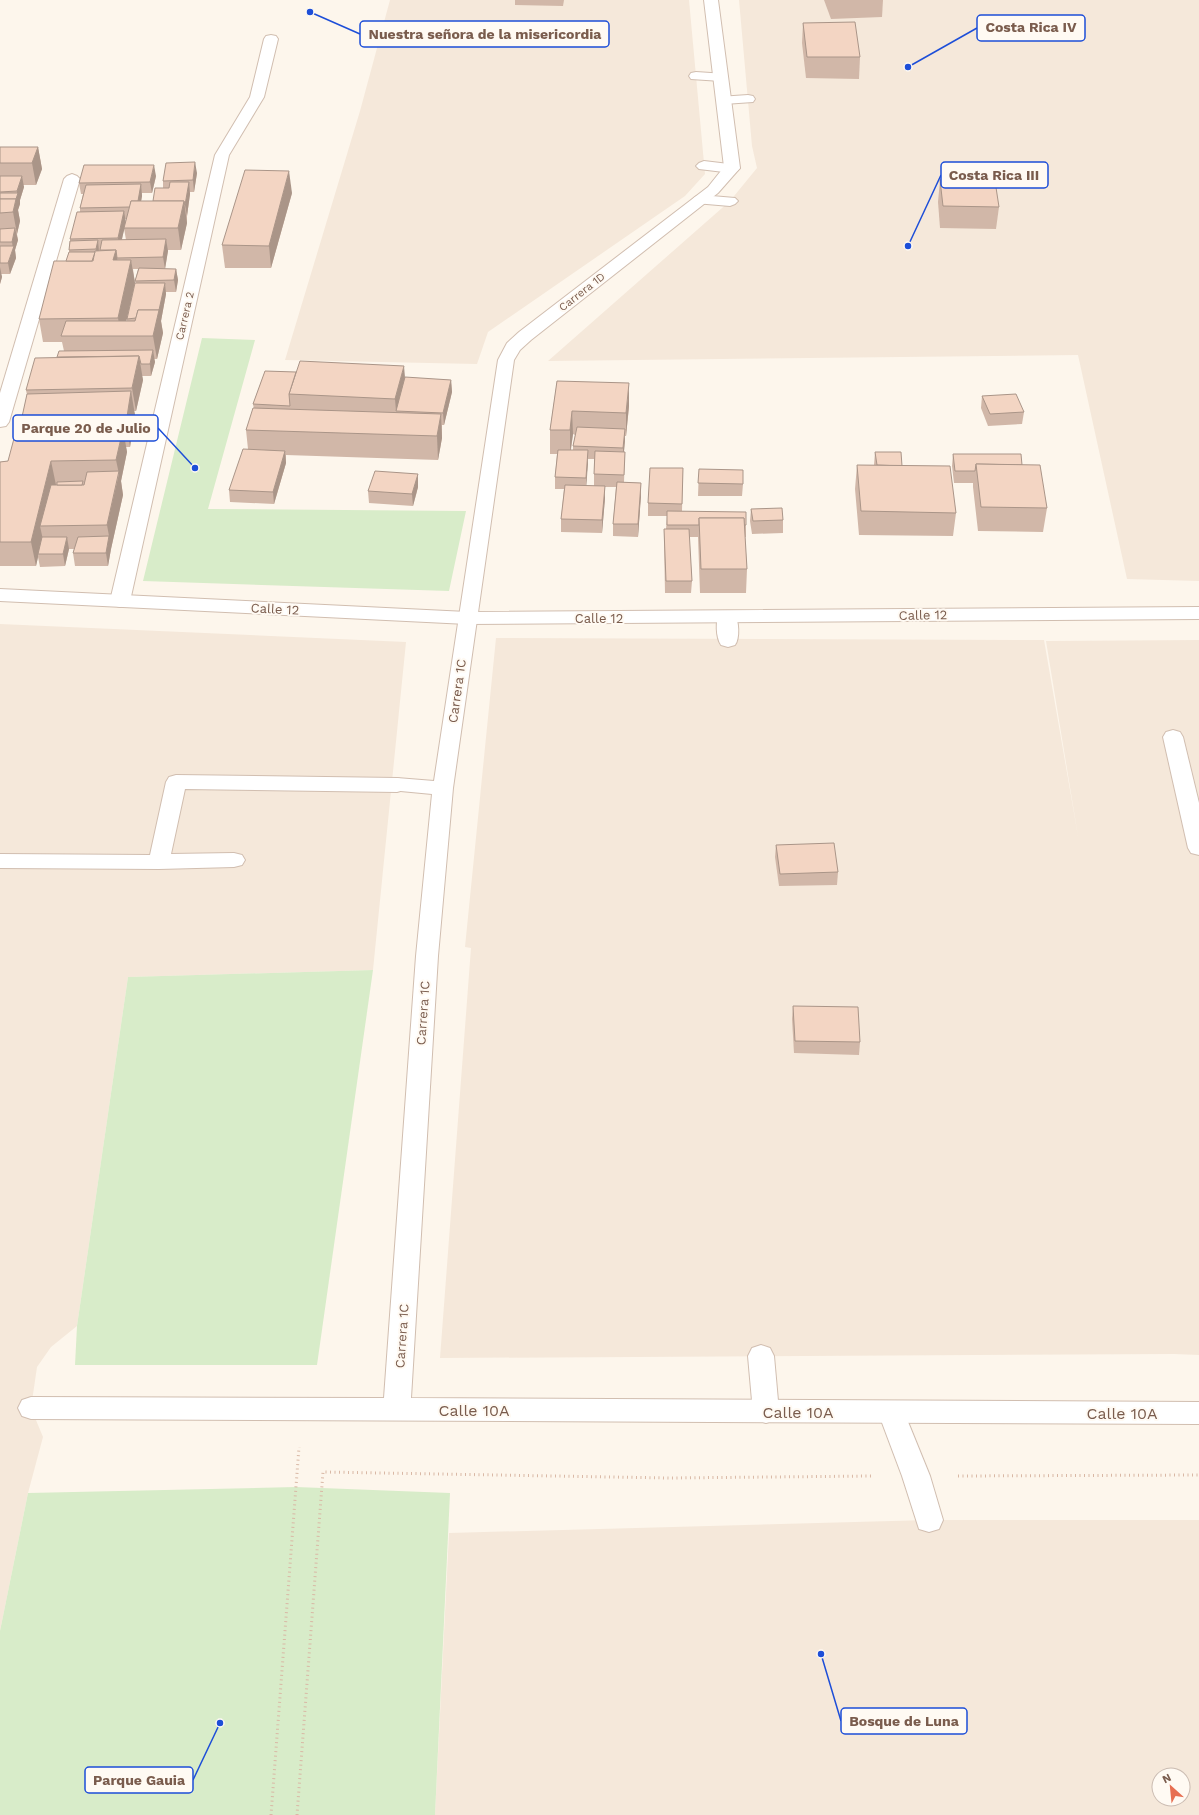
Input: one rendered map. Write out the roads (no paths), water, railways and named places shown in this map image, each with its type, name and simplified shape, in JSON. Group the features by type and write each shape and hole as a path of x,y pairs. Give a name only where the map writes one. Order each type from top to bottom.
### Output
{"street":[{"path":"704,166 732,168 711,0"},
{"name":"Carrera 2","path":"120,601 222,155 257,96 271,39"},
{"path":"696,76 721,77"},
{"path":"724,100 748,99"},
{"name":"Carrera 1D","path":"467,618 506,360 513,347 525,336 713,190 732,168"},
{"path":"0,422 72,179"},
{"path":"700,200 730,201"},
{"name":"Calle 12","path":"0,595 467,618 1199,613"},
{"path":"727,617 728,641"},
{"name":"Carrera 1C","path":"397,1409 427,956 443,788 467,618"},
{"path":"1173,737 1199,848"},
{"path":"159,862 176,782 397,785 443,788"},
{"path":"0,861 159,862 234,860"},
{"path":"761,1356 766,1412"},
{"name":"Calle 10A","path":"30,1408 1199,1413"},
{"path":"891,1412 916,1476 929,1520"}],"place":[{"name":"Nuestra señora de la misericordia","path":"310,12"},
{"name":"Costa Rica IV","path":"908,67"},
{"name":"Costa Rica III","path":"908,246"},
{"name":"Parque 20 de Julio","path":"195,468"},
{"name":"Bosque de Luna","path":"821,1654"},
{"name":"Parque Gauia","path":"220,1723"}]}
